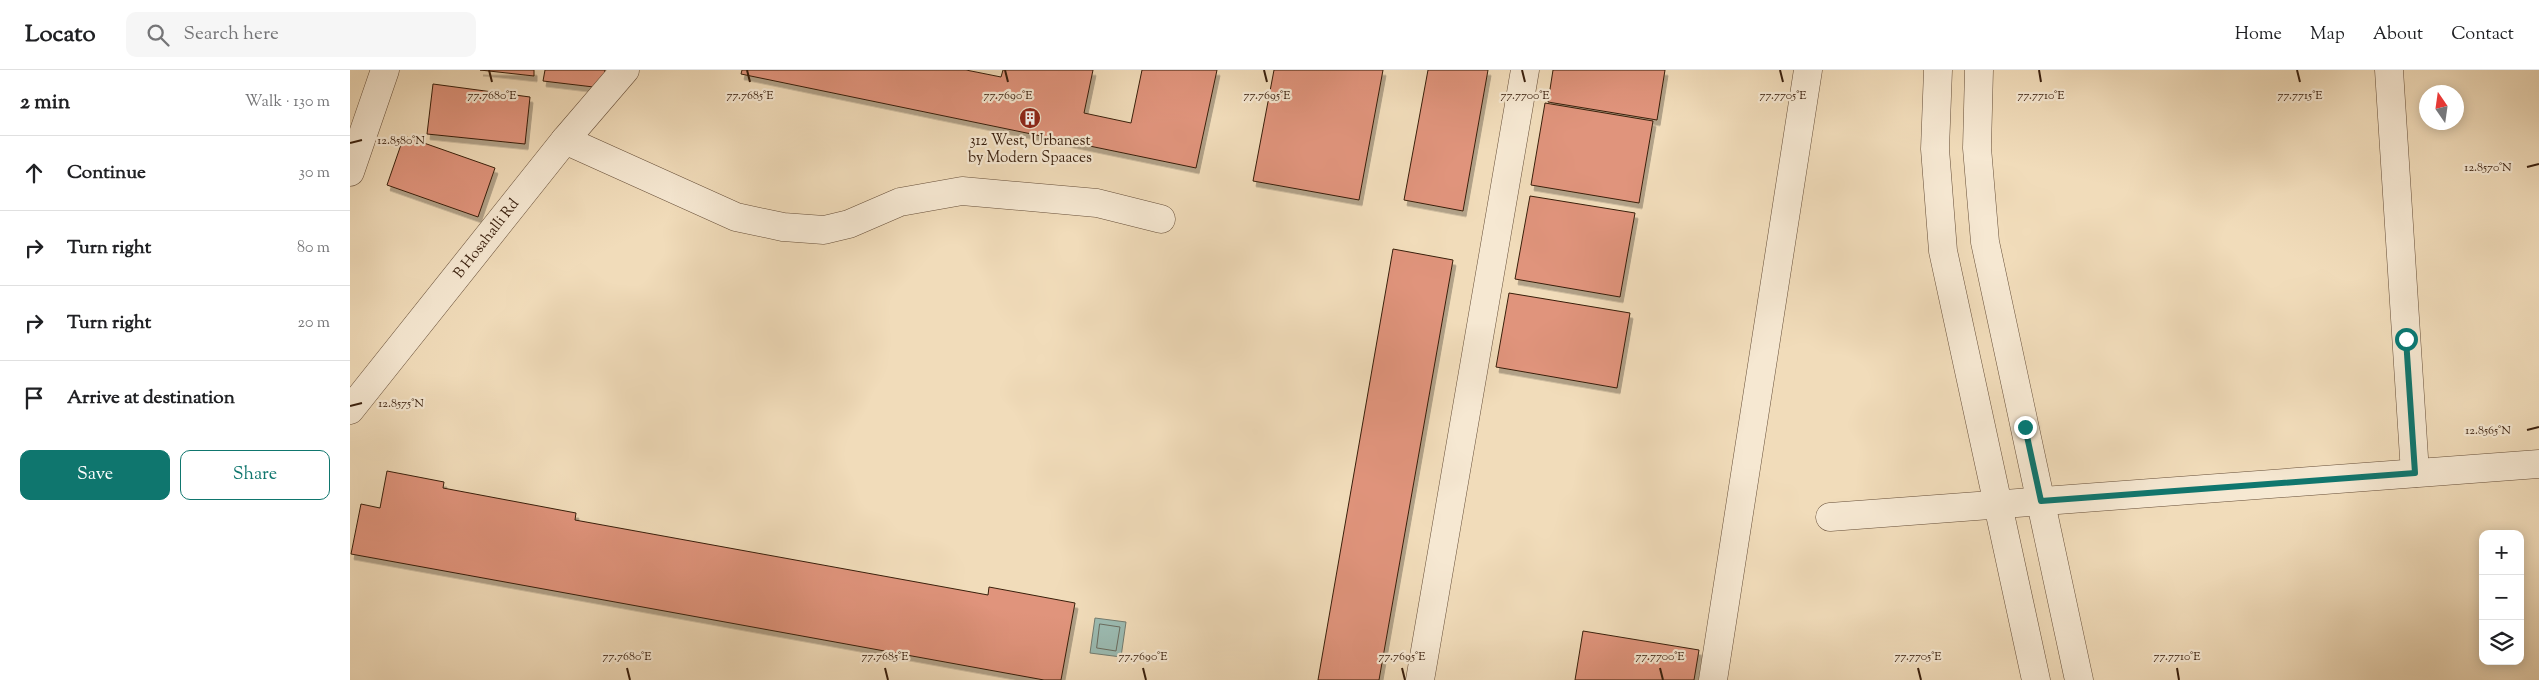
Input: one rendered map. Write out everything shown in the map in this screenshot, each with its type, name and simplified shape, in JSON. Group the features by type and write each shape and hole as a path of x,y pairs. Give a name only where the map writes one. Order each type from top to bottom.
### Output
{"street":[{"path":"350,172 385,70"},
{"name":"B Hosahalli Rd","path":"350,410 565,140 625,70"},
{"path":"1420,680 1526,70"},
{"path":"1713,680 1808,70"},
{"path":"1938,70 1935,149 1943,251 2036,680"},
{"path":"1979,70 1977,148 1985,242 2079,680"},
{"path":"2389,70 2415,473"},
{"path":"565,140 736,217 783,227 824,230 849,224 900,202 962,191 1096,203 1161,219"},
{"path":"1830,517 2539,464"}],"water":[{"path":"1095,618 1126,622 1121,657 1090,653"}],"building":[{"path":"480,70 534,70 534,76"},
{"path":"545,70 605,70 602,88 543,81"},
{"name":"312 West, Urbanest by Modern Spaaces","path":"742,70 966,70 1001,77 1003,70 1093,70 1084,113 1131,123 1142,70 1217,70 1196,168 741,74"},
{"path":"1274,70 1383,70 1359,200 1253,181"},
{"path":"1428,70 1488,70 1463,211 1404,200"},
{"path":"1553,70 1665,70 1657,120 1548,102"},
{"path":"433,84 530,97 525,144 427,134"},
{"path":"1545,103 1653,121 1639,203 1531,185"},
{"path":"404,136 495,168 478,217 387,185"},
{"path":"1530,196 1635,213 1620,297 1515,279"},
{"path":"1393,249 1453,260 1379,680 1318,680"},
{"path":"1509,293 1630,313 1617,388 1496,367"},
{"path":"387,471 444,482 443,488 576,513 575,520 988,595 989,587 1075,603 1061,680 1044,680 351,554 361,504 380,508"},
{"path":"1583,631 1699,650 1694,680 1575,680"}],"place":[{"name":"312 West, Urbanest by Modern Spaaces","path":"1030,118"}],"route":[{"path":"2025,427 2041,501 2415,473 2406,339"}]}
